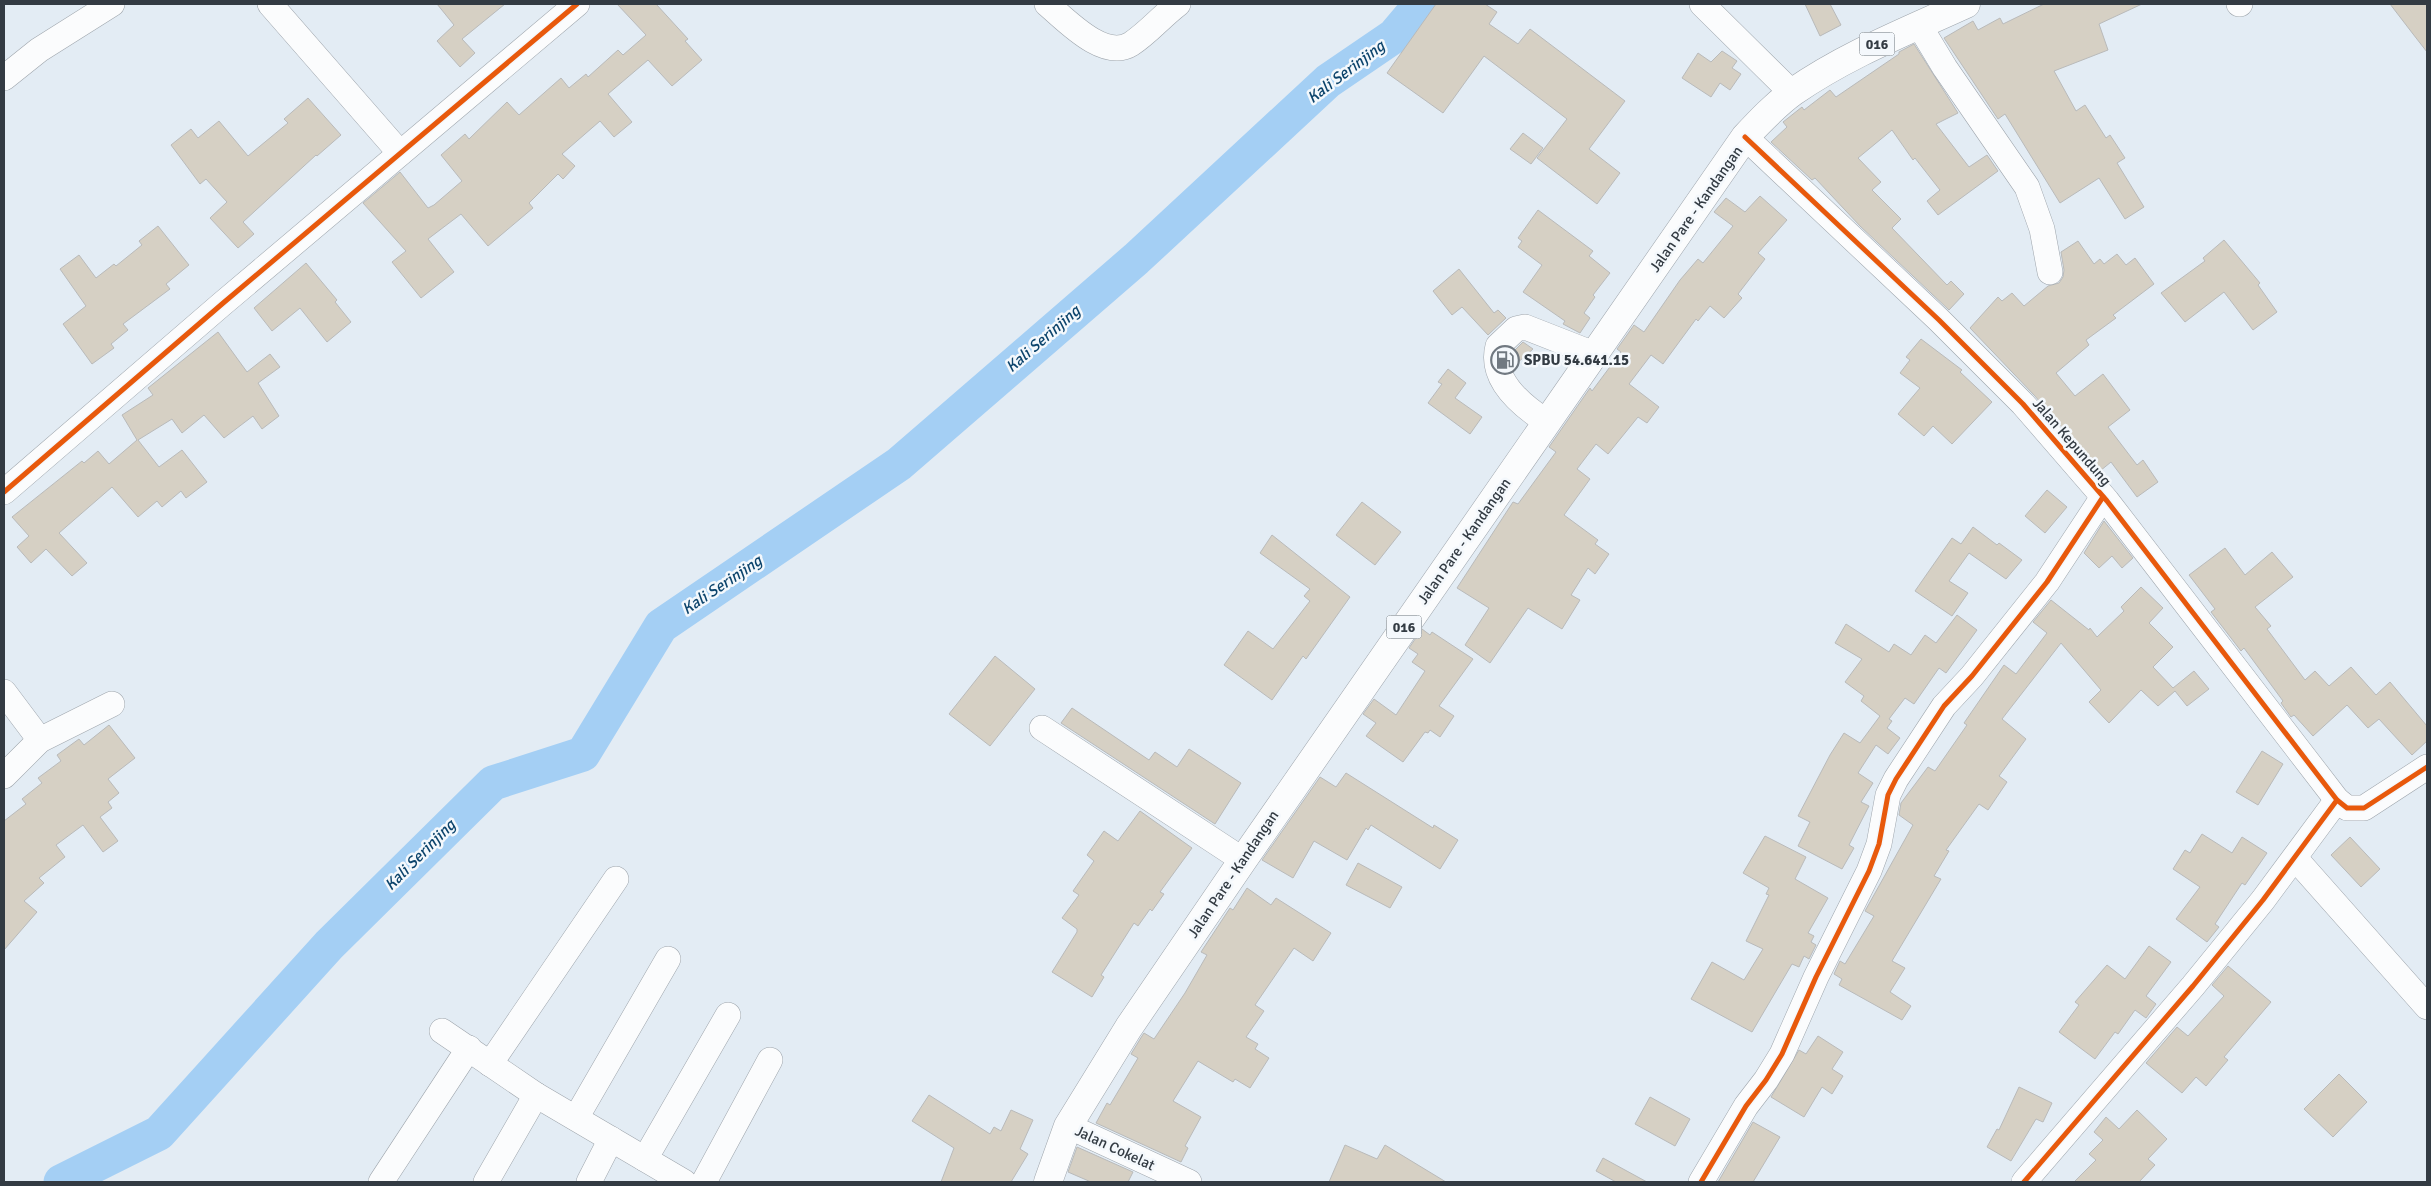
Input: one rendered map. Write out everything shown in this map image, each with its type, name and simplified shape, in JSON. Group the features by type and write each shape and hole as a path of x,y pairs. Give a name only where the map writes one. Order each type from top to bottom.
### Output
{"main road":[{"name":"016","path":"1792,93 1836,66 1966,4"},
{"name":"Jalan Pare - Kandangan","path":"1048,1182 1068,1126 1129,1027 1242,860 1745,137 1792,93"}],"street":[{"path":"4,78 38,50 112,4"},
{"path":"270,4 400,152"},
{"path":"4,492 400,152 577,4"},
{"path":"1046,4 1092,40 1107,47 1118,48 1132,43 1178,4"},
{"path":"1702,4 1792,93"},
{"path":"1919,26 1945,68 2027,187 2042,229 2050,272"},
{"name":"Jalan Kepundung","path":"1745,137 1939,320 2023,404 2102,497 2337,800"},
{"path":"1548,422 1524,407 1514,397 1499,371 1496,354 1498,346 1516,329 1525,327 1594,354"},
{"path":"1700,1182 1746,1106 1782,1054 1816,977 1868,871 1879,844 1888,795 1896,779 1944,706 1972,676 2047,582 2102,497"},
{"path":"4,692 40,740"},
{"path":"4,776 40,740 112,704"},
{"path":"1042,728 1242,860"},
{"path":"2024,1182 2193,986 2263,900 2337,800 2347,808 2364,808 2427,767"},
{"path":"2295,858 2427,1007"},
{"path":"490,1064 616,879"},
{"path":"576,1118 668,959"},
{"path":"645,1159 728,1015"},
{"path":"442,1031 536,1095 645,1159 671,1179"},
{"path":"381,1182 469,1048"},
{"path":"704,1182 770,1060"},
{"path":"486,1182 536,1095"},
{"name":"Jalan Cokelat","path":"1068,1126 1189,1182"},
{"path":"589,1182 611,1139"}],"building":[{"path":"437,4 505,4 462,39 475,53 460,67 437,41 454,25"},
{"path":"617,4 656,4 688,39 685,41 702,60 672,86 648,60 608,94 632,122 614,137 600,121 562,154 575,166 563,179 558,174 529,203 533,208 488,246 461,214 428,239 454,272 421,298 392,262 406,251 363,203 400,172 428,208 434,205 462,181 441,155 465,134 469,139 507,102 519,115 561,78 569,88 586,74 588,77 618,50 623,55 646,35"},
{"path":"1436,4 1485,4 1497,12 1489,24 1518,44 1530,29 1625,101 1589,149 1620,173 1597,204 1537,158 1567,119 1484,56 1443,113 1387,73"},
{"path":"1805,4 1830,4 1841,25 1820,36"},
{"path":"2044,4 2142,4 2099,24 2108,50 2054,71 2076,111 2085,105 2106,138 2110,135 2125,158 2117,163 2144,207 2125,219 2099,178 2060,203 2005,114 1998,119 1944,38 1973,21 1978,30 2000,18 2003,24"},
{"path":"2390,4 2427,4 2427,52 2413,34"},
{"path":"1914,44 1958,113 1936,124 1969,167 1987,155 1998,171 1938,215 1927,201 1940,190 1915,158 1913,160 1892,130 1858,158 1881,182 1872,190 1901,219 1892,228 1947,285 1951,281 1964,294 1949,310 1860,226 1815,178 1812,180 1771,142 1787,127 1783,122 1802,107 1804,110 1830,90 1836,97 1899,54 1899,52"},
{"path":"1722,51 1737,61 1732,68 1741,74 1730,90 1720,83 1711,97 1682,78 1698,53 1711,62"},
{"path":"308,98 341,135 316,155 243,222 254,234 238,248 210,218 227,202 206,179 200,184 171,145 191,129 198,138 219,121 248,156 288,123 284,119"},
{"path":"1523,133 1543,148 1531,164 1510,149"},
{"path":"1760,196 1787,220 1758,253 1765,259 1738,294 1742,298 1724,318 1710,306 1698,321 1696,319 1663,364 1651,355 1629,384 1659,407 1647,423 1638,417 1608,454 1596,444 1577,469 1590,479 1564,515 1598,540 1595,544 1609,554 1595,574 1588,568 1571,595 1580,600 1562,629 1528,608 1490,663 1465,645 1489,608 1457,588 1513,502 1518,504 1556,452 1549,447 1590,388 1592,391 1621,352 1617,349 1634,325 1644,332 1680,280 1698,259 1703,263 1733,226 1714,212 1726,198 1745,212"},
{"path":"1538,210 1593,251 1589,256 1610,273 1593,295 1595,297 1584,313 1590,318 1580,333 1563,324 1565,321 1523,292 1542,265 1518,247 1522,241 1518,238"},
{"path":"158,226 189,265 166,284 170,289 123,324 128,330 111,344 114,348 92,364 63,324 86,306 60,269 79,255 96,278 114,264 116,266 142,245 139,241"},
{"path":"2224,240 2260,283 2258,285 2277,312 2253,330 2224,292 2185,322 2161,293 2205,261 2203,258"},
{"path":"2078,241 2094,264 2100,259 2104,264 2117,254 2126,265 2135,258 2154,284 2113,315 2116,318 2086,340 2089,345 2056,373 2075,396 2103,374 2130,410 2108,427 2137,465 2143,460 2158,482 2137,497 2111,462 2100,471 2034,395 1970,328 1998,297 2002,301 2012,293 2024,306 2048,286 2059,283 2063,277 2064,270 2061,252"},
{"path":"306,263 337,300 335,302 351,322 327,342 300,308 272,331 254,308"},
{"path":"1459,269 1494,313 1498,310 1506,318 1488,335 1462,307 1452,315 1433,291"},
{"path":"218,332 247,372 270,354 280,367 258,383 279,416 262,429 253,416 224,438 204,415 182,433 172,419 138,440 159,467 182,450 207,482 186,498 181,491 162,507 157,501 138,517 112,487 59,533 87,563 72,576 46,549 31,563 17,547 29,536 12,517 82,461 84,463 98,451 109,464 137,440 122,415 153,395 148,388"},
{"path":"1921,339 1962,370 1960,372 1992,402 1952,444 1933,426 1924,436 1898,414 1920,388 1900,373 1910,360 1906,357"},
{"path":"1523,342 1533,349 1515,365 1512,361 1512,353"},
{"path":"1448,369 1466,383 1455,398 1482,417 1470,434 1428,403 1442,384 1438,382"},
{"path":"2047,490 2067,507 2045,533 2025,516"},
{"path":"1362,502 1401,532 1375,565 1336,535"},
{"path":"2104,521 2133,558 2122,568 2112,556 2099,568 2084,553"},
{"path":"1973,527 1997,545 1999,543 2022,560 2006,579 1969,553 1949,581 1968,593 1952,616 1915,591 1952,538 1961,544"},
{"path":"1272,535 1350,597 1306,659 1303,656 1272,700 1224,665 1248,631 1273,649 1310,601 1304,596 1310,589 1260,553"},
{"path":"2225,548 2245,575 2272,552 2293,577 2255,607 2271,626 2267,629 2305,680 2315,671 2329,686 2351,667 2376,695 2390,682 2427,726 2427,741 2412,755 2379,719 2368,728 2347,705 2313,736 2294,715 2291,717 2281,703 2283,701 2244,648 2241,651 2211,612 2215,609 2189,575"},
{"path":"2141,587 2163,608 2149,623 2173,647 2153,667 2173,688 2194,671 2209,689 2187,706 2175,691 2158,706 2141,690 2109,723 2089,702 2101,690 2061,643 2002,719 2026,739 1999,776 2007,782 1988,810 1979,804 1946,850 1949,851 1934,876 1941,879 1892,961 1905,968 1890,992 1911,1006 1902,1020 1839,985 1842,979 1834,974 1840,961 1845,964 1874,916 1865,911 1913,825 1899,815 1901,803 1928,767 1935,771 1967,725 1964,723 2004,665 2016,674 2047,633 2033,622 2051,600 2089,630 2090,628 2097,637 2124,611 2121,607"},
{"path":"1957,615 1977,630 1946,673 1939,668 1914,704 1905,698 1889,719 1892,721 1887,728 1900,738 1888,754 1876,745 1858,773 1873,783 1861,802 1869,806 1849,845 1854,848 1842,869 1798,846 1810,822 1798,816 1830,755 1844,733 1860,743 1880,716 1861,701 1864,696 1845,682 1862,659 1835,643 1846,624 1889,652 1894,644 1911,655 1925,635 1936,643"},
{"path":"1422,629 1430,635 1432,632 1473,659 1439,706 1454,716 1440,737 1430,730 1428,733 1425,732 1403,762 1366,736 1376,723 1363,714 1374,699 1396,715 1425,671 1412,662 1418,654 1409,648"},
{"path":"995,656 1035,689 990,746 949,714"},
{"path":"1072,708 1149,760 1155,752 1177,767 1189,749 1241,783 1215,824 1061,723"},
{"path":"109,725 135,758 108,779 119,793 108,802 112,808 100,817 118,841 103,852 83,825 56,845 65,857 39,878 44,883 24,901 37,912 4,950 4,821 26,804 22,799 42,783 38,778 61,761 57,755 79,739 84,745"},
{"path":"2262,751 2283,764 2258,805 2236,792"},
{"path":"1346,773 1433,828 1434,825 1458,840 1440,869 1371,825 1368,830 1366,828 1347,860 1314,841 1293,878 1262,860 1320,777 1336,787"},
{"path":"1140,811 1192,848 1160,892 1164,894 1152,911 1150,909 1138,926 1134,923 1101,975 1104,977 1092,997 1052,972 1077,932 1077,929 1062,918 1079,895 1073,891 1094,861 1087,855 1104,831 1118,841"},
{"path":"2202,834 2232,853 2242,837 2267,853 2245,885 2242,883 2215,924 2219,927 2207,942 2176,919 2200,887 2173,869 2185,850 2190,853"},
{"path":"1765,836 1806,857 1795,879 1828,898 1808,933 1814,936 1811,942 1816,945 1809,959 1804,956 1799,967 1792,964 1752,1032 1691,999 1712,962 1744,980 1763,949 1746,941 1769,895 1766,894 1769,888 1743,873"},
{"path":"2350,837 2380,869 2361,887 2331,855"},
{"path":"1358,863 1402,887 1390,908 1346,885"},
{"path":"1247,888 1271,905 1276,898 1331,933 1313,961 1294,948 1255,1005 1264,1011 1246,1037 1258,1044 1255,1049 1269,1058 1250,1088 1235,1079 1233,1082 1198,1061 1173,1101 1201,1117 1185,1146 1188,1148 1181,1162 1096,1123 1107,1103 1110,1105 1138,1058 1131,1054 1142,1036 1144,1033 1154,1039 1185,993 1207,955 1201,952 1230,908 1233,910"},
{"path":"2149,946 2171,962 2146,996 2156,1004 2146,1018 2135,1010 2118,1034 2115,1032 2095,1059 2059,1032 2079,1005 2075,1002 2107,965 2125,979"},
{"path":"2228,966 2271,1002 2224,1057 2228,1060 2206,1086 2196,1077 2182,1093 2146,1063 2177,1027 2188,1036 2224,996 2212,985"},
{"path":"1818,1036 1843,1052 1832,1069 1843,1076 1832,1094 1822,1087 1804,1117 1771,1097 1799,1050 1806,1054"},
{"path":"2339,1074 2367,1102 2333,1137 2304,1109"},
{"path":"2019,1087 2052,1103 2043,1122 2036,1119 2011,1161 1987,1147 1997,1129 1999,1130"},
{"path":"929,1095 990,1134 994,1127 1001,1131 1011,1110 1033,1120 1020,1149 1028,1154 1011,1182 941,1182 954,1148 912,1121"},
{"path":"1650,1097 1690,1119 1675,1146 1635,1124"},
{"path":"2137,1110 2167,1139 2148,1159 2155,1165 2139,1182 2074,1182 2096,1160 2089,1154 2103,1140 2094,1132 2106,1117 2119,1129"},
{"path":"1753,1122 1780,1137 1753,1182 1718,1182"},
{"path":"1345,1145 1377,1159 1385,1145 1446,1182 1329,1182"},
{"path":"1077,1147 1133,1172 1128,1182 1091,1182 1068,1172"},
{"path":"1603,1158 1647,1182 1616,1182 1596,1171"}],"waterway":[{"name":"Kali Serinjing","path":"61,1182 159,1133 329,945 493,783 583,754 661,626 899,464 1136,259 1328,81 1394,36 1421,4"}],"cycle path":[{"path":"4,492 222,304 577,4"},
{"path":"1745,137 1939,320 2023,404 2107,501 2337,800 2347,808 2364,808 2427,767"},
{"path":"1701,1182 1746,1106 1766,1080 1782,1054 1816,977 1869,871 1879,844 1888,795 1896,779 1944,706 1972,676 2047,582 2103,497"},
{"path":"2024,1182 2193,986 2263,900 2337,800"}],"place":[{"name":"SPBU 54.641.15","path":"1505,360"}]}
